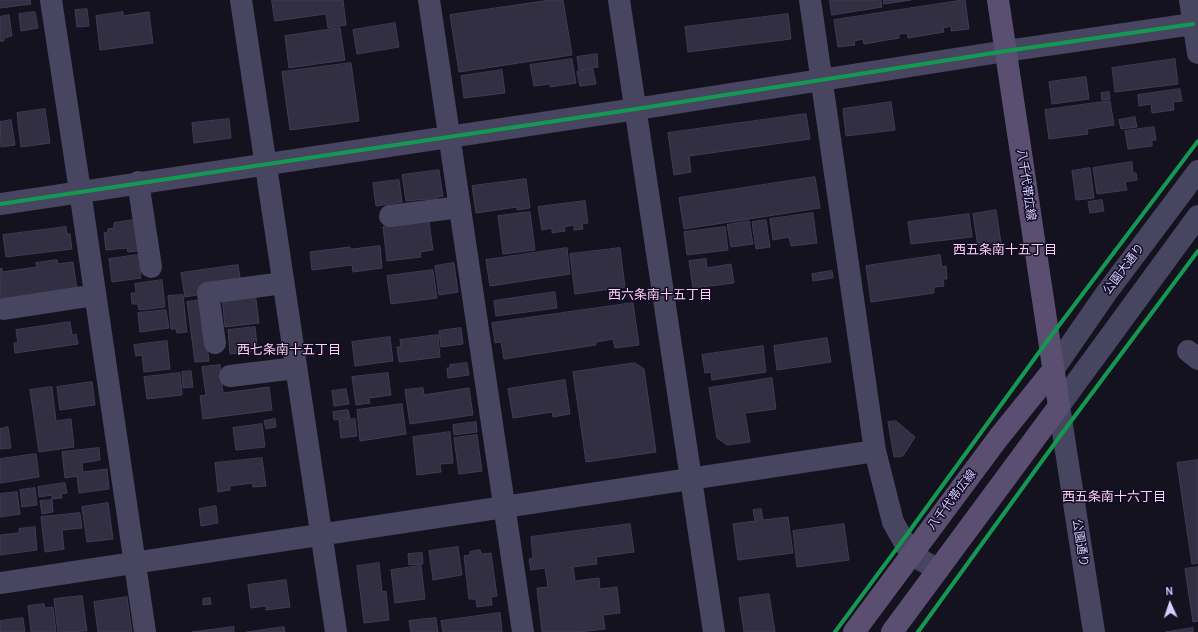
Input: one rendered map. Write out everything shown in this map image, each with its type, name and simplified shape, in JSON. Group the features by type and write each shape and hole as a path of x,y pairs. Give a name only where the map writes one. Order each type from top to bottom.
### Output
{"main road":[{"name":"八千代帯広線","path":"998,0 1058,406"},
{"name":"八千代帯広線","path":"854,632 999,437 1053,370"},
{"path":"892,632 1058,406"}],"street":[{"path":"51,0 145,632"},
{"path":"241,0 336,632"},
{"path":"429,0 523,632"},
{"path":"619,0 714,632"},
{"path":"810,0 875,451 893,522 911,554 938,570"},
{"path":"1190,0 1198,53"},
{"path":"0,204 138,182 636,109 1006,51 1193,24"},
{"name":"公園大通り","path":"1053,370 1107,292 1198,171"},
{"path":"138,182 150,267"},
{"path":"390,216 460,207"},
{"path":"1058,406 1198,216"},
{"path":"215,343 208,293 283,283"},
{"path":"4,309 95,295"},
{"path":"230,376 296,368"},
{"name":"公園通り","path":"1058,406 1092,623"},
{"path":"0,583 875,451"},
{"path":"1076,632 1092,623"}],"building":[{"path":"0,0 30,0 31,4 0,8"},
{"path":"272,0 343,0 346,25 328,28 326,14 275,21"},
{"path":"551,0 563,0 572,55 459,72 450,15"},
{"path":"830,0 881,0 882,7 832,15"},
{"path":"884,0 911,0 884,4"},
{"path":"965,0 969,29 951,31 951,26 943,28 944,32 908,38 907,33 899,34 899,38 864,44 863,39 854,41 855,45 838,47 834,20"},
{"path":"87,9 89,26 77,27 75,10"},
{"path":"35,12 38,28 21,31 19,14"},
{"path":"123,12 123,16 149,12 153,43 100,50 96,16"},
{"path":"788,14 791,39 688,52 685,27"},
{"path":"9,15 12,36 4,38 4,41 0,41 0,17"},
{"path":"395,23 399,47 357,54 353,30"},
{"path":"340,28 345,60 289,68 285,36"},
{"path":"597,54 598,67 579,70 577,57"},
{"path":"572,59 576,83 550,87 550,84 534,86 530,65"},
{"path":"1175,59 1178,84 1115,92 1112,68"},
{"path":"351,63 359,121 290,130 282,72"},
{"path":"593,69 596,84 580,86 577,72"},
{"path":"502,70 505,93 464,98 461,76"},
{"path":"1086,77 1089,99 1052,104 1049,82"},
{"path":"1180,89 1182,101 1173,102 1174,110 1152,113 1151,104 1139,106 1138,95"},
{"path":"1109,92 1110,99 1102,100 1101,93"},
{"path":"1110,101 1114,125 1087,129 1088,134 1049,139 1045,110"},
{"path":"891,102 895,130 846,136 843,109"},
{"path":"45,109 50,143 21,147 17,113"},
{"path":"806,114 810,139 689,156 691,172 674,175 668,133"},
{"path":"1135,117 1137,127 1121,129 1119,120"},
{"path":"229,119 231,138 194,143 192,123"},
{"path":"11,120 15,145 1,147 0,122"},
{"path":"1154,127 1156,140 1152,140 1152,146 1128,149 1125,131"},
{"path":"1132,162 1133,173 1136,173 1137,180 1125,182 1127,190 1097,194 1093,168"},
{"path":"1090,168 1094,198 1076,200 1072,171"},
{"path":"439,170 443,196 437,197 438,202 427,204 426,199 406,201 402,175"},
{"path":"815,177 820,208 684,229 679,198"},
{"path":"526,179 530,208 517,210 517,207 476,213 472,186"},
{"path":"399,180 402,202 376,206 373,183"},
{"path":"1102,200 1104,211 1090,213 1088,202"},
{"path":"585,201 588,223 582,224 583,229 574,230 574,225 564,227 565,231 552,233 552,228 542,230 538,207"},
{"path":"996,210 1001,243 978,247 973,214"},
{"path":"530,212 535,250 503,254 498,216"},
{"path":"813,213 817,243 791,246 789,237 773,240 770,219"},
{"path":"969,214 972,237 911,244 908,222"},
{"path":"134,220 138,251 128,252 127,248 106,250 104,233 108,232 108,229 114,228 114,223"},
{"path":"766,220 770,247 756,249 752,222"},
{"path":"749,221 753,244 731,247 727,225"},
{"path":"429,222 433,250 420,252 421,257 387,261 383,227"},
{"path":"66,227 67,234 70,234 72,249 6,257 3,235"},
{"path":"725,227 728,250 687,255 684,232"},
{"path":"380,246 382,268 353,272 352,265 312,270 310,252 350,247 350,249"},
{"path":"567,248 570,274 490,286 486,260"},
{"path":"620,248 625,287 575,294 570,254"},
{"path":"138,255 141,278 112,282 109,259"},
{"path":"940,255 942,267 946,266 947,279 943,279 944,286 934,287 934,293 871,302 866,266"},
{"path":"706,259 707,268 731,264 734,283 693,288 689,261"},
{"path":"57,260 58,264 73,262 77,289 0,301 0,269 2,268 2,272 37,267 36,263"},
{"path":"454,263 458,292 439,295 435,266"},
{"path":"238,265 241,284 185,297 181,273"},
{"path":"433,270 437,298 391,304 387,276"},
{"path":"832,271 833,278 813,281 812,274"},
{"path":"162,280 165,307 139,310 138,304 132,304 131,293 136,293 135,284"},
{"path":"255,292 259,323 225,327 222,296"},
{"path":"555,292 557,308 496,316 494,301"},
{"path":"183,295 187,332 177,333 176,329 171,329 168,296"},
{"path":"201,300 209,361 195,362 187,302"},
{"path":"633,303 639,345 615,348 613,339 596,342 596,345 504,359 501,342 495,343 492,323"},
{"path":"166,310 169,328 140,332 138,313"},
{"path":"70,322 72,335 76,334 78,344 15,353 14,343 18,343 16,330"},
{"path":"255,327 257,345 250,346 251,352 230,354 228,330"},
{"path":"461,328 463,344 441,347 439,331"},
{"path":"438,335 440,357 399,362 397,347 401,347 400,340"},
{"path":"390,337 393,361 355,366 352,342"},
{"path":"827,338 831,362 777,370 774,346"},
{"path":"167,341 170,369 144,372 142,355 136,356 134,345"},
{"path":"763,346 766,372 712,380 711,372 705,373 702,355"},
{"path":"467,363 469,375 448,378 447,368 450,368 450,365"},
{"path":"635,363 644,369 656,452 586,462 573,372"},
{"path":"220,365 223,393 269,387 272,410 203,419 200,396 206,395 202,367"},
{"path":"191,371 193,387 183,388 182,372"},
{"path":"180,373 182,395 147,399 144,377"},
{"path":"388,373 391,395 369,398 370,403 356,405 352,377"},
{"path":"772,378 776,409 745,413 750,442 727,445 717,438 709,388"},
{"path":"565,380 570,414 553,417 552,412 513,418 508,389"},
{"path":"92,382 95,405 60,410 57,387"},
{"path":"52,387 56,421 71,419 74,447 39,452 30,390"},
{"path":"423,388 424,395 469,388 473,415 410,424 405,390"},
{"path":"346,389 349,404 334,406 332,391"},
{"path":"402,404 406,434 360,441 357,410"},
{"path":"348,410 350,418 334,420 333,412"},
{"path":"275,419 276,427 266,429 264,421"},
{"path":"355,419 357,436 341,438 339,421"},
{"path":"896,421 915,437 903,456 894,457 888,422"},
{"path":"476,422 477,432 454,435 453,425"},
{"path":"262,424 265,447 236,450 233,428"},
{"path":"8,427 11,448 0,449 0,429"},
{"path":"450,432 453,463 440,464 441,472 417,475 413,437"},
{"path":"477,435 482,471 459,474 454,438"},
{"path":"99,448 100,460 82,463 83,472 107,469 109,489 79,493 77,476 65,478 62,452"},
{"path":"36,454 39,477 0,483 0,459"},
{"path":"262,458 266,486 253,487 252,483 230,486 230,490 218,492 215,463"},
{"path":"1198,460 1198,563 1192,564 1177,463"},
{"path":"65,483 67,493 61,494 62,498 52,499 52,495 39,497 38,487"},
{"path":"35,488 37,505 22,507 20,490"},
{"path":"17,492 20,514 0,517 0,494"},
{"path":"52,500 53,512 42,514 40,501"},
{"path":"108,503 113,539 87,542 82,507"},
{"path":"216,506 218,523 201,526 199,509"},
{"path":"761,509 763,520 788,517 793,553 738,560 733,524 755,521 753,510"},
{"path":"80,513 82,528 62,530 64,549 45,552 41,517"},
{"path":"630,524 634,552 596,557 597,564 573,567 575,581 599,578 600,589 617,587 620,613 603,615 605,629 579,632 542,632 537,588 548,587 545,568 531,570 529,559 533,558 531,537"},
{"path":"844,524 849,560 797,567 793,531"},
{"path":"35,527 37,550 0,555 0,535 19,533 19,529"},
{"path":"458,547 462,575 433,580 429,551"},
{"path":"480,550 481,554 491,553 497,596 491,597 492,605 477,607 476,599 469,599 464,556 470,555 470,552"},
{"path":"422,553 423,564 409,565 408,554"},
{"path":"379,563 382,592 386,591 389,620 364,623 357,566"},
{"path":"421,566 425,599 395,603 391,570"},
{"path":"1198,567 1198,621 1193,622 1185,569"},
{"path":"286,580 290,607 266,610 266,606 251,608 248,585"},
{"path":"769,594 775,632 744,632 739,598"},
{"path":"82,596 87,631 58,632 54,599"},
{"path":"127,597 132,632 98,632 94,602"},
{"path":"210,598 211,604 203,605 203,599"},
{"path":"44,604 45,608 53,607 56,632 31,632 28,606"},
{"path":"500,613 502,632 443,632 441,621"},
{"path":"23,618 25,632 0,632 0,621"},
{"path":"436,618 438,632 411,632 409,621"},
{"path":"234,627 234,632 192,632"},
{"path":"284,627 285,632 247,632"},
{"path":"1193,628 1193,632 1166,632"}],"cycle path":[{"path":"0,204 636,109 1006,51 1193,24"},
{"path":"835,632 1048,340 1198,141"},
{"path":"918,632 1063,432 1198,251"}],"district":[{"name":"西五条南十五丁目","path":"1005,250"},
{"name":"西六条南十五丁目","path":"660,295"},
{"name":"西七条南十五丁目","path":"289,350"},
{"name":"西五条南十六丁目","path":"1114,497"}]}
